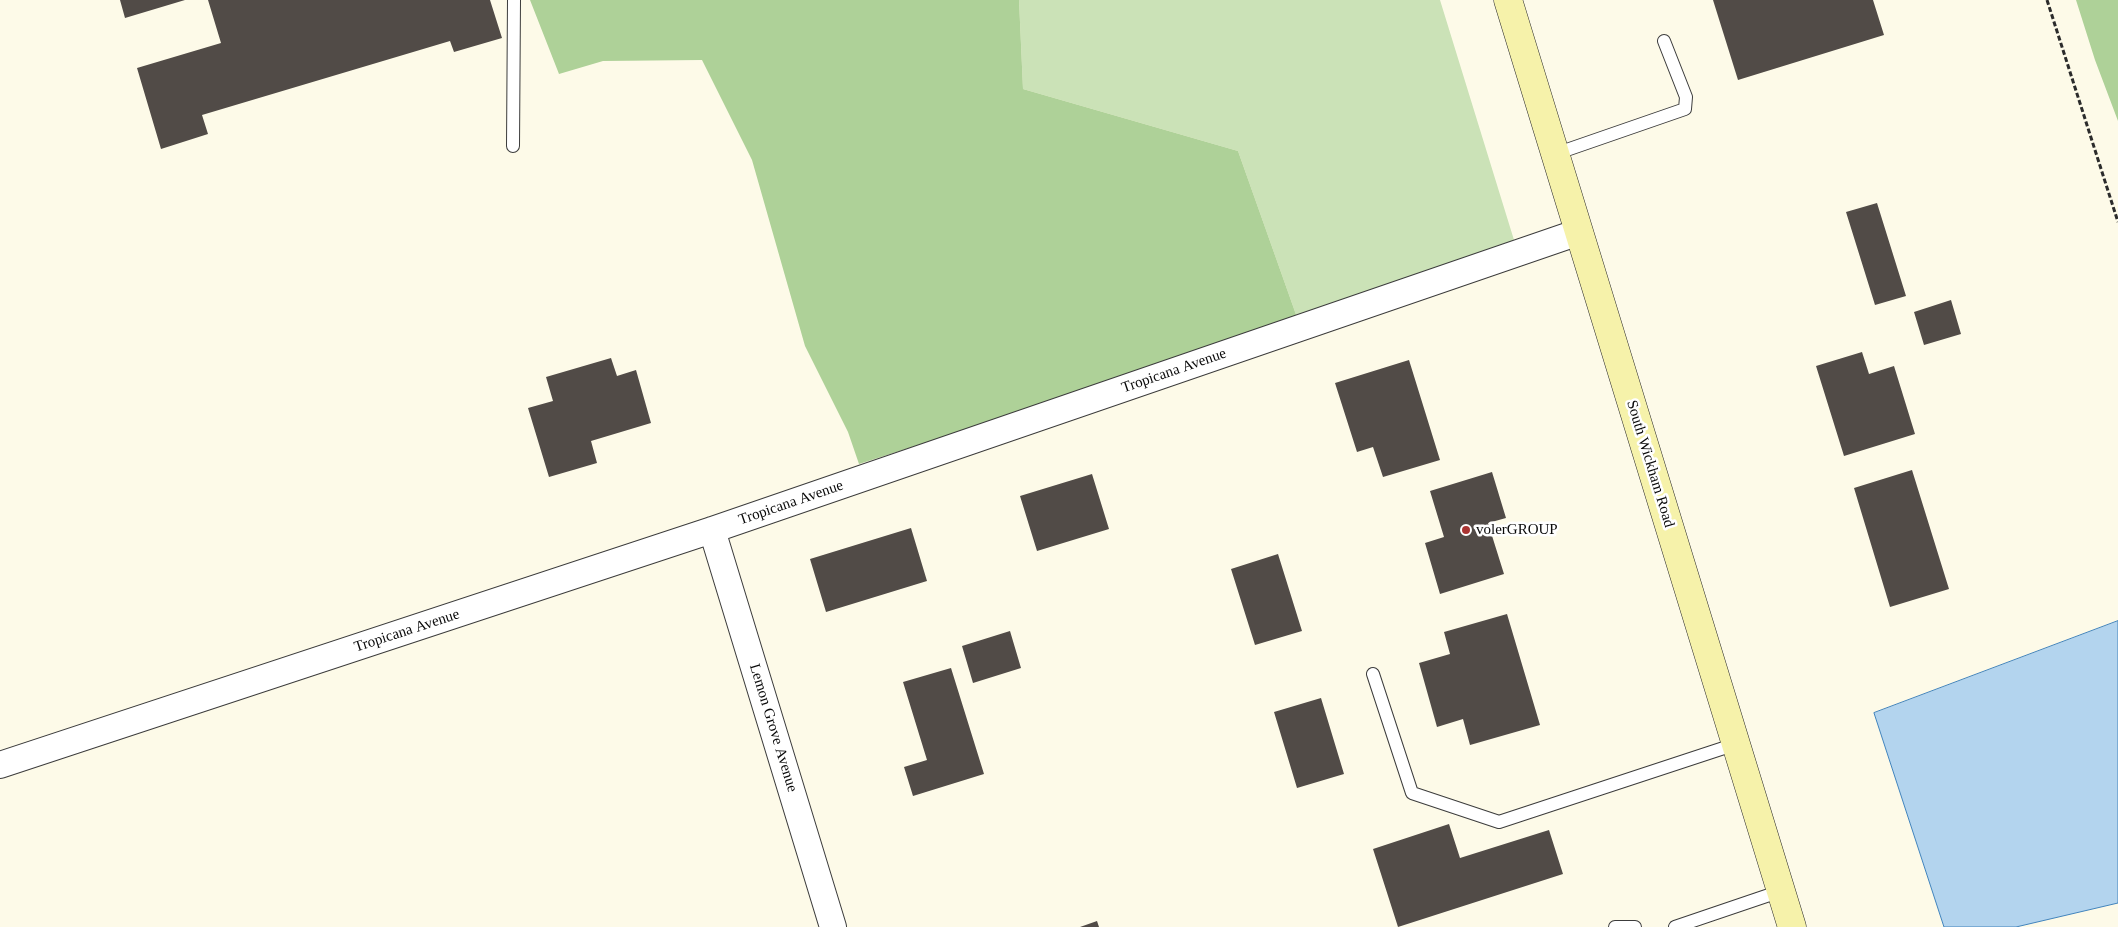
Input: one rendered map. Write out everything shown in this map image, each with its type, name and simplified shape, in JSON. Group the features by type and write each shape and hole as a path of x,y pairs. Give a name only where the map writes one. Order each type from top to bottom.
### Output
{"main road":[{"name":"South Wickham Road","path":"1508,0 1792,927"}],"street":[{"name":"Tropicana Avenue","path":"0,765 712,530 1579,232"},
{"name":"Lemon Grove Avenue","path":"712,530 833,927"}],"lane":[{"path":"512,146 514,0"},
{"path":"1555,154 1685,109 1686,97 1664,41"},
{"path":"1373,674 1412,793 1499,822 1736,744"},
{"path":"1675,927 1781,891"},
{"path":"1615,927 1635,927"}],"path":[{"path":"2047,0 2118,222"}],"green space":[{"path":"530,0 1019,0 1023,89 1238,151 1299,323 859,464 848,432 805,346 752,160 702,60 603,61 559,74"},
{"path":"1019,0 1440,0 1518,253 1299,323 1238,151 1023,89"},
{"path":"2076,0 2118,0 2118,121 2095,60"}],"water":[{"path":"2118,621 2118,903 2016,927 1944,927 1874,713"}],"building":[{"path":"120,0 185,0 125,18"},
{"path":"208,0 490,0 502,38 454,52 450,41 202,115 208,134 161,149 137,68 221,43"},
{"path":"1713,0 1873,0 1884,35 1738,80"},
{"path":"1877,203 1906,296 1875,305 1846,212"},
{"path":"1951,300 1961,334 1924,345 1914,312"},
{"path":"1862,352 1869,374 1894,366 1915,434 1844,456 1816,366"},
{"path":"611,358 617,376 636,370 651,423 591,441 597,463 549,477 528,408 553,401 546,377"},
{"path":"1409,360 1440,460 1383,477 1373,447 1357,452 1335,383"},
{"path":"1912,470 1949,589 1890,607 1854,488"},
{"name":"volerGROUP","path":"1492,472 1506,518 1488,523 1504,574 1440,594 1425,543 1444,537 1430,491"},
{"path":"1092,474 1109,529 1037,551 1020,496"},
{"path":"911,528 927,581 826,612 810,559"},
{"path":"1278,554 1302,631 1255,645 1231,569"},
{"path":"1507,614 1540,725 1470,745 1463,719 1437,727 1419,663 1450,654 1444,632"},
{"path":"1010,631 1021,668 973,683 962,646"},
{"path":"951,668 984,774 913,796 904,767 927,760 903,682"},
{"path":"1321,698 1344,774 1297,788 1274,712"},
{"path":"1449,824 1460,858 1549,830 1563,874 1398,927 1373,849"},
{"path":"1097,921 1099,927 1080,927"}],"place":[{"name":"volerGROUP","path":"1466,530"}]}
